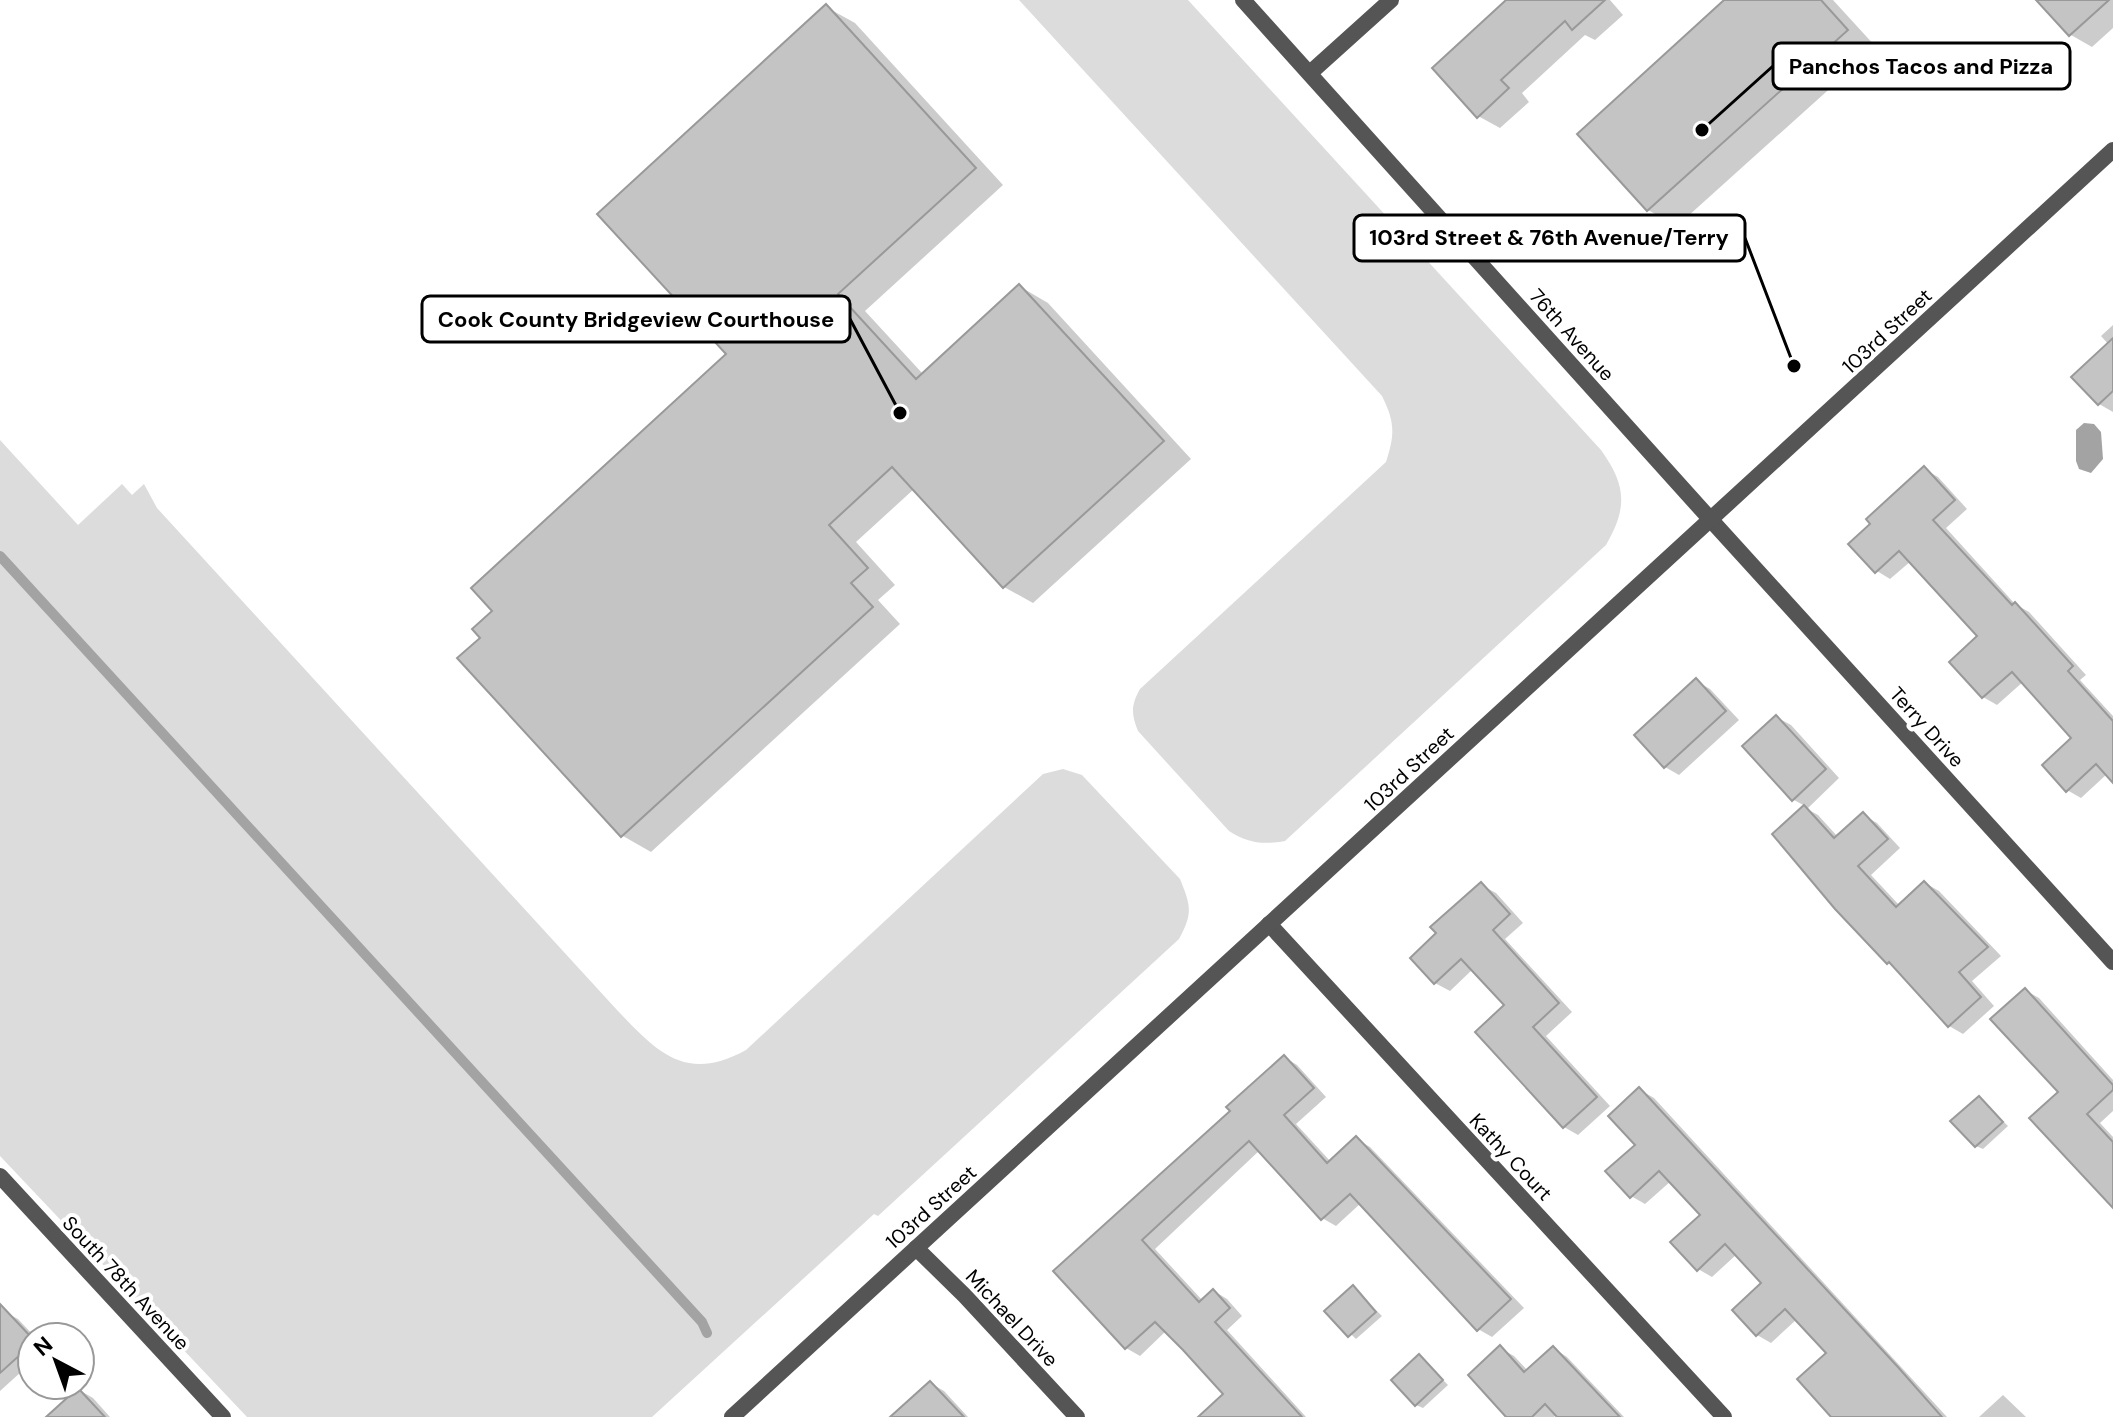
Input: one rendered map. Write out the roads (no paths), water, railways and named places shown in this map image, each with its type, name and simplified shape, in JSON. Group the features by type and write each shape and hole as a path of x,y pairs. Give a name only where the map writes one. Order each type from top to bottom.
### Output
{"street":[{"name":"76th Avenue","path":"1243,0 1711,520"},
{"path":"1310,73 1391,0"},
{"name":"103rd Street","path":"732,1417 2113,150"},
{"name":"Terry Drive","path":"1711,520 2113,962"},
{"name":"Kathy Court","path":"1269,924 1724,1417"},
{"name":"South 78th Avenue","path":"3,1184 223,1417"},
{"name":"Michael Drive","path":"916,1248 1077,1417"}],"waterway":[{"path":"0,556 702,1322 707,1333"}],"place":[{"name":"Panchos Tacos and Pizza","path":"1702,130"},
{"name":"103rd Street & 76th Avenue/Terry","path":"1794,366"},
{"name":"Cook County Bridgeview Courthouse","path":"900,413"}]}
